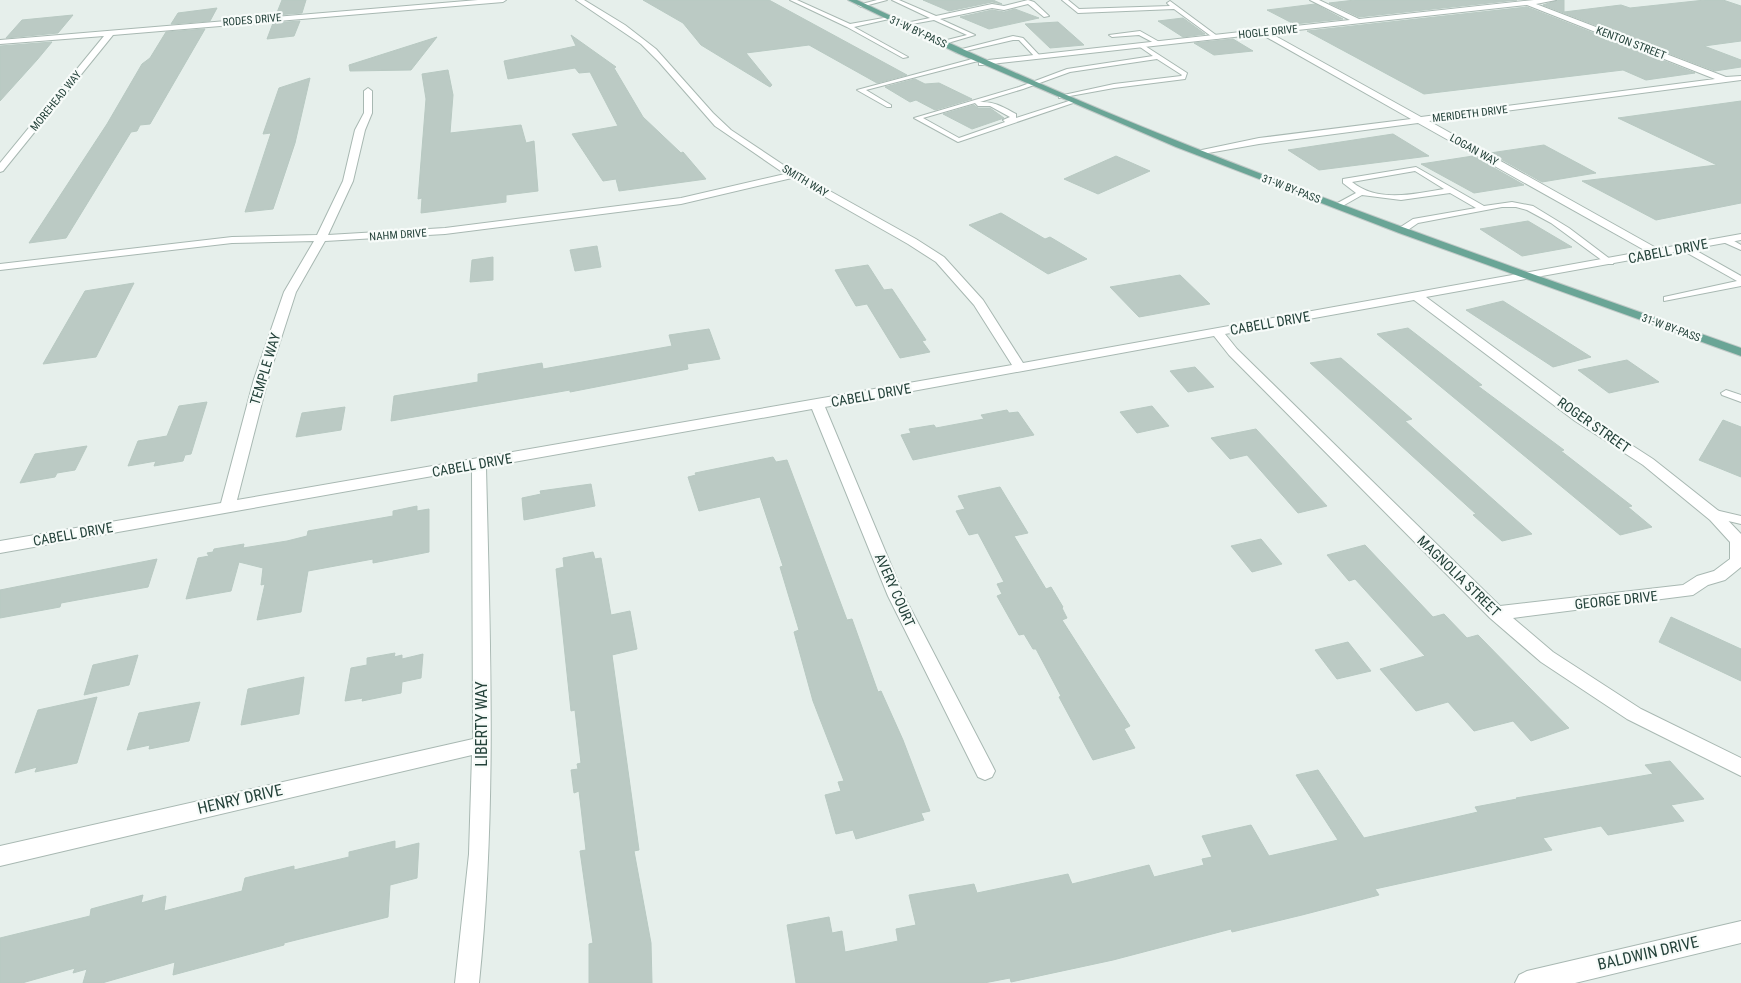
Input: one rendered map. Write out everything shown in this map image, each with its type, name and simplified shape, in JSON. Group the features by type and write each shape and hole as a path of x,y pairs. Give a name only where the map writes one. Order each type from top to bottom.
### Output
{"main road":[{"name":"31-W BY-PASS","path":"851,0 957,51 1071,102 1336,206 1741,352"}],"street":[{"path":"376,10 378,0"},
{"name":"RODES DRIVE","path":"0,42 503,0"},
{"name":"SMITH WAY","path":"579,0 635,37 656,54 697,103 716,122 793,174 916,245 946,266 978,301 1000,333 1020,368"},
{"path":"1313,0 1360,23"},
{"name":"HOGLE DRIVE","path":"979,61 1038,57 1360,23 1524,1 1553,0"},
{"name":"KENTON STREET","path":"1524,1 1741,86"},
{"name":"MOREHEAD WAY","path":"0,169 111,32"},
{"name":"LOGAN WAY","path":"1264,33 1658,253"},
{"name":"MERIDETH DRIVE","path":"1200,153 1259,141 1741,78"},
{"name":"TEMPLE WAY","path":"228,507 260,379 290,292 321,238 348,181 360,130 368,112 368,90"},
{"name":"NAHM DRIVE","path":"0,267 232,240 436,232 681,201 793,174"},
{"name":"CABELL DRIVE","path":"0,547 1218,333 1741,237"},
{"name":"ROGER STREET","path":"1418,297 1580,418 1648,462 1711,513 1738,541 1738,561 1729,569"},
{"name":"MAGNOLIA STREET","path":"1218,333 1233,352 1496,613 1547,657 1600,693 1642,718 1741,767"},
{"name":"AVERY COURT","path":"817,404 904,613 985,771"},
{"name":"LIBERTY WAY","path":"467,983 478,875 481,745 479,464"},
{"name":"GEORGE DRIVE","path":"1496,613 1674,593 1687,590 1703,580 1719,576 1729,569"},
{"name":"HENRY DRIVE","path":"0,856 481,745"},
{"name":"BALDWIN DRIVE","path":"1527,983 1741,932"}],"lane":[{"path":"793,0 849,26 905,57"},
{"path":"861,5 884,0"},
{"path":"895,0 972,35 941,43"},
{"path":"1065,0 1078,11 1174,7"},
{"path":"1129,0 1138,9"},
{"path":"1166,0 1217,38"},
{"path":"903,25 992,6 1004,8 1028,2 1032,3 1046,16"},
{"path":"1103,5 1108,10"},
{"path":"849,26 887,18"},
{"path":"1112,35 1140,33 1160,44"},
{"path":"957,51 1014,38 1021,39 1038,57"},
{"path":"1061,97 1114,86 1183,78 1185,74 1142,46"},
{"path":"1071,102 958,140 917,118 1032,84 1074,68 1157,57"},
{"path":"889,106 860,90 979,61"},
{"path":"937,112 952,111 984,102 994,104 1014,115 1013,118 975,130 971,135"},
{"path":"1452,190 1401,198 1361,193 1346,180 1416,170 1452,190 1483,209"},
{"path":"1336,206 1361,193"},
{"path":"1402,230 1416,221 1508,204 1522,205 1542,214 1610,262"},
{"path":"1726,240 1741,248"},
{"path":"1685,248 1741,282"},
{"path":"1667,299 1741,282"},
{"path":"1726,393 1741,399"},
{"path":"1711,513 1741,520"}],"building":[{"path":"282,0 306,0 302,13 276,15"},
{"path":"643,0 769,0 907,75 877,83 809,45 746,53 772,85 770,87 701,45 683,23"},
{"path":"923,0 993,0 1002,4 992,2 949,11"},
{"path":"1355,0 1517,0 1359,17 1329,3"},
{"path":"1564,0 1564,12 1621,5 1630,8 1705,0 1723,0 1741,6 1741,41 1704,46 1741,60 1741,67 1715,71 1543,5"},
{"path":"1315,4 1343,19 1294,24 1267,10"},
{"path":"1527,7 1695,73 1646,80 1623,70 1424,94 1307,31"},
{"path":"217,8 210,21 171,24 178,13"},
{"path":"1015,9 1039,18 989,29 960,17 992,10 1004,12"},
{"path":"73,15 58,33 6,38 22,20"},
{"path":"1183,18 1205,34 1183,37 1158,21"},
{"path":"300,21 294,36 267,39 273,23"},
{"path":"1058,22 1084,45 1050,48 1025,24"},
{"path":"205,29 150,124 140,125 137,131 131,132 66,238 29,243 107,124 142,64 150,58 166,32"},
{"path":"571,35 616,67 614,68 643,117 681,153 683,152 706,179 619,191 616,179 603,181 572,134 618,126 590,72 579,73 575,68 508,79 504,61 576,46"},
{"path":"437,37 411,70 350,71 349,65"},
{"path":"1233,39 1253,51 1214,55 1194,43"},
{"path":"52,42 37,60 0,101 0,46"},
{"path":"448,70 453,95 450,133 521,125 526,143 534,141 538,191 506,195 506,202 421,213 422,198 418,199 426,99 422,74"},
{"path":"310,78 295,143 273,209 245,212 271,133 263,134 279,88"},
{"path":"915,79 925,84 939,83 972,99 935,110 916,100 910,102 885,87"},
{"path":"1741,101 1741,203 1656,220 1582,181 1717,165 1618,118"},
{"path":"974,105 978,108 990,108 1004,118 972,129 943,114"},
{"path":"1393,134 1429,156 1319,170 1288,150"},
{"path":"1544,145 1596,173 1542,182 1490,153"},
{"path":"1116,156 1150,171 1098,194 1064,179"},
{"path":"1473,156 1524,185 1474,193 1421,164"},
{"path":"1001,213 1045,239 1050,237 1087,259 1048,274 969,225"},
{"path":"1528,221 1572,247 1522,256 1480,229"},
{"path":"597,246 601,267 575,271 570,250"},
{"path":"493,257 493,280 470,282 472,260"},
{"path":"868,265 884,290 892,289 926,340 922,341 930,352 900,358 867,304 856,306 835,270"},
{"path":"1180,275 1210,304 1139,317 1110,287"},
{"path":"134,283 96,357 43,364 85,291"},
{"path":"1503,301 1591,357 1553,367 1466,310"},
{"path":"1408,328 1482,385 1478,386 1564,450 1561,451 1632,506 1628,507 1652,527 1620,535 1377,334"},
{"path":"709,329 720,359 687,364 688,369 570,392 570,390 391,421 394,396 478,382 478,374 542,363 543,369 672,346 669,335"},
{"path":"1341,358 1412,419 1405,421 1532,534 1502,541 1473,515 1476,514 1310,363"},
{"path":"1627,360 1659,382 1609,393 1578,370"},
{"path":"1195,367 1214,387 1188,392 1170,371"},
{"path":"207,402 191,454 185,455 183,461 154,466 156,461 128,466 138,441 167,436 179,406"},
{"path":"1152,406 1169,426 1137,433 1120,412"},
{"path":"345,407 341,430 296,437 302,413"},
{"path":"1007,410 1009,413 1018,412 1034,435 913,460 901,435 911,433 909,429 934,425 936,428 984,419 981,415"},
{"path":"1723,420 1741,427 1741,477 1699,460"},
{"path":"1256,429 1327,506 1298,513 1247,455 1230,459 1211,438"},
{"path":"87,446 75,470 57,473 55,477 20,483 35,454"},
{"path":"773,457 776,462 787,460 847,620 852,619 878,692 881,691 903,740 930,811 921,813 924,820 856,839 853,830 836,834 825,795 841,791 838,782 844,781 813,701 794,632 799,630 780,567 783,566 760,497 699,511 688,477 696,475 695,473"},
{"path":"591,484 595,506 524,520 522,498 541,494 540,491"},
{"path":"1000,487 1028,533 1014,536 1046,589 1051,587 1063,607 1067,618 1062,620 1130,726 1124,729 1135,748 1093,760 1036,649 1033,649 1024,634 1019,635 997,596 1002,594 997,584 1004,582 978,533 969,535 956,511 965,509 958,496"},
{"path":"417,506 417,511 429,509 429,552 373,563 373,559 308,571 301,612 257,620 265,584 261,585 263,568 239,562 231,591 186,599 198,558 209,556 207,553 213,552 214,549 244,544 243,548 287,541 307,536 308,531 393,516 393,511"},
{"path":"1261,539 1282,564 1252,572 1231,546"},
{"path":"1365,545 1433,617 1444,614 1467,638 1478,635 1569,728 1531,741 1513,721 1474,731 1448,702 1416,711 1380,669 1425,656 1355,579 1349,581 1327,555"},
{"path":"593,552 595,559 601,558 611,615 630,611 637,649 612,655 639,850 634,851 651,943 652,983 589,983 589,944 593,943 580,851 586,850 579,791 574,793 571,770 578,769 577,764 581,763 575,710 571,711 556,569 564,567 563,558"},
{"path":"157,559 148,587 61,603 60,607 0,618 0,590"},
{"path":"1671,617 1741,649 1741,681 1659,642"},
{"path":"1348,642 1371,671 1337,679 1315,650"},
{"path":"395,653 394,657 402,655 402,659 423,654 421,678 402,682 401,693 362,701 363,698 345,701 351,668 367,665 367,658"},
{"path":"138,655 129,685 84,695 93,665"},
{"path":"304,677 299,714 241,725 248,689"},
{"path":"97,697 77,763 35,772 37,767 15,773 38,710"},
{"path":"200,702 189,741 149,749 150,745 127,750 139,713"},
{"path":"1670,761 1704,799 1671,805 1684,821 1608,835 1601,826 1543,838 1552,850 1375,889 1379,895 1232,932 1231,929 1113,960 1011,982 1010,978 984,983 796,983 787,925 829,917 832,933 842,931 845,952 898,941 896,929 916,925 909,895 974,884 977,893 1068,874 1072,884 1149,865 1154,877 1204,865 1202,859 1212,857 1202,836 1251,825 1269,856 1338,840 1296,775 1318,770 1364,838 1478,812 1475,807 1653,774 1645,765"},
{"path":"395,841 395,849 419,843 417,878 390,885 388,917 284,943 284,945 173,975 175,962 102,983 83,983 87,969 73,973 75,968 22,983 0,983 0,938 90,916 91,909 143,895 141,903 166,896 164,911 242,891 245,878 294,866 294,870 349,857 349,852"}]}
